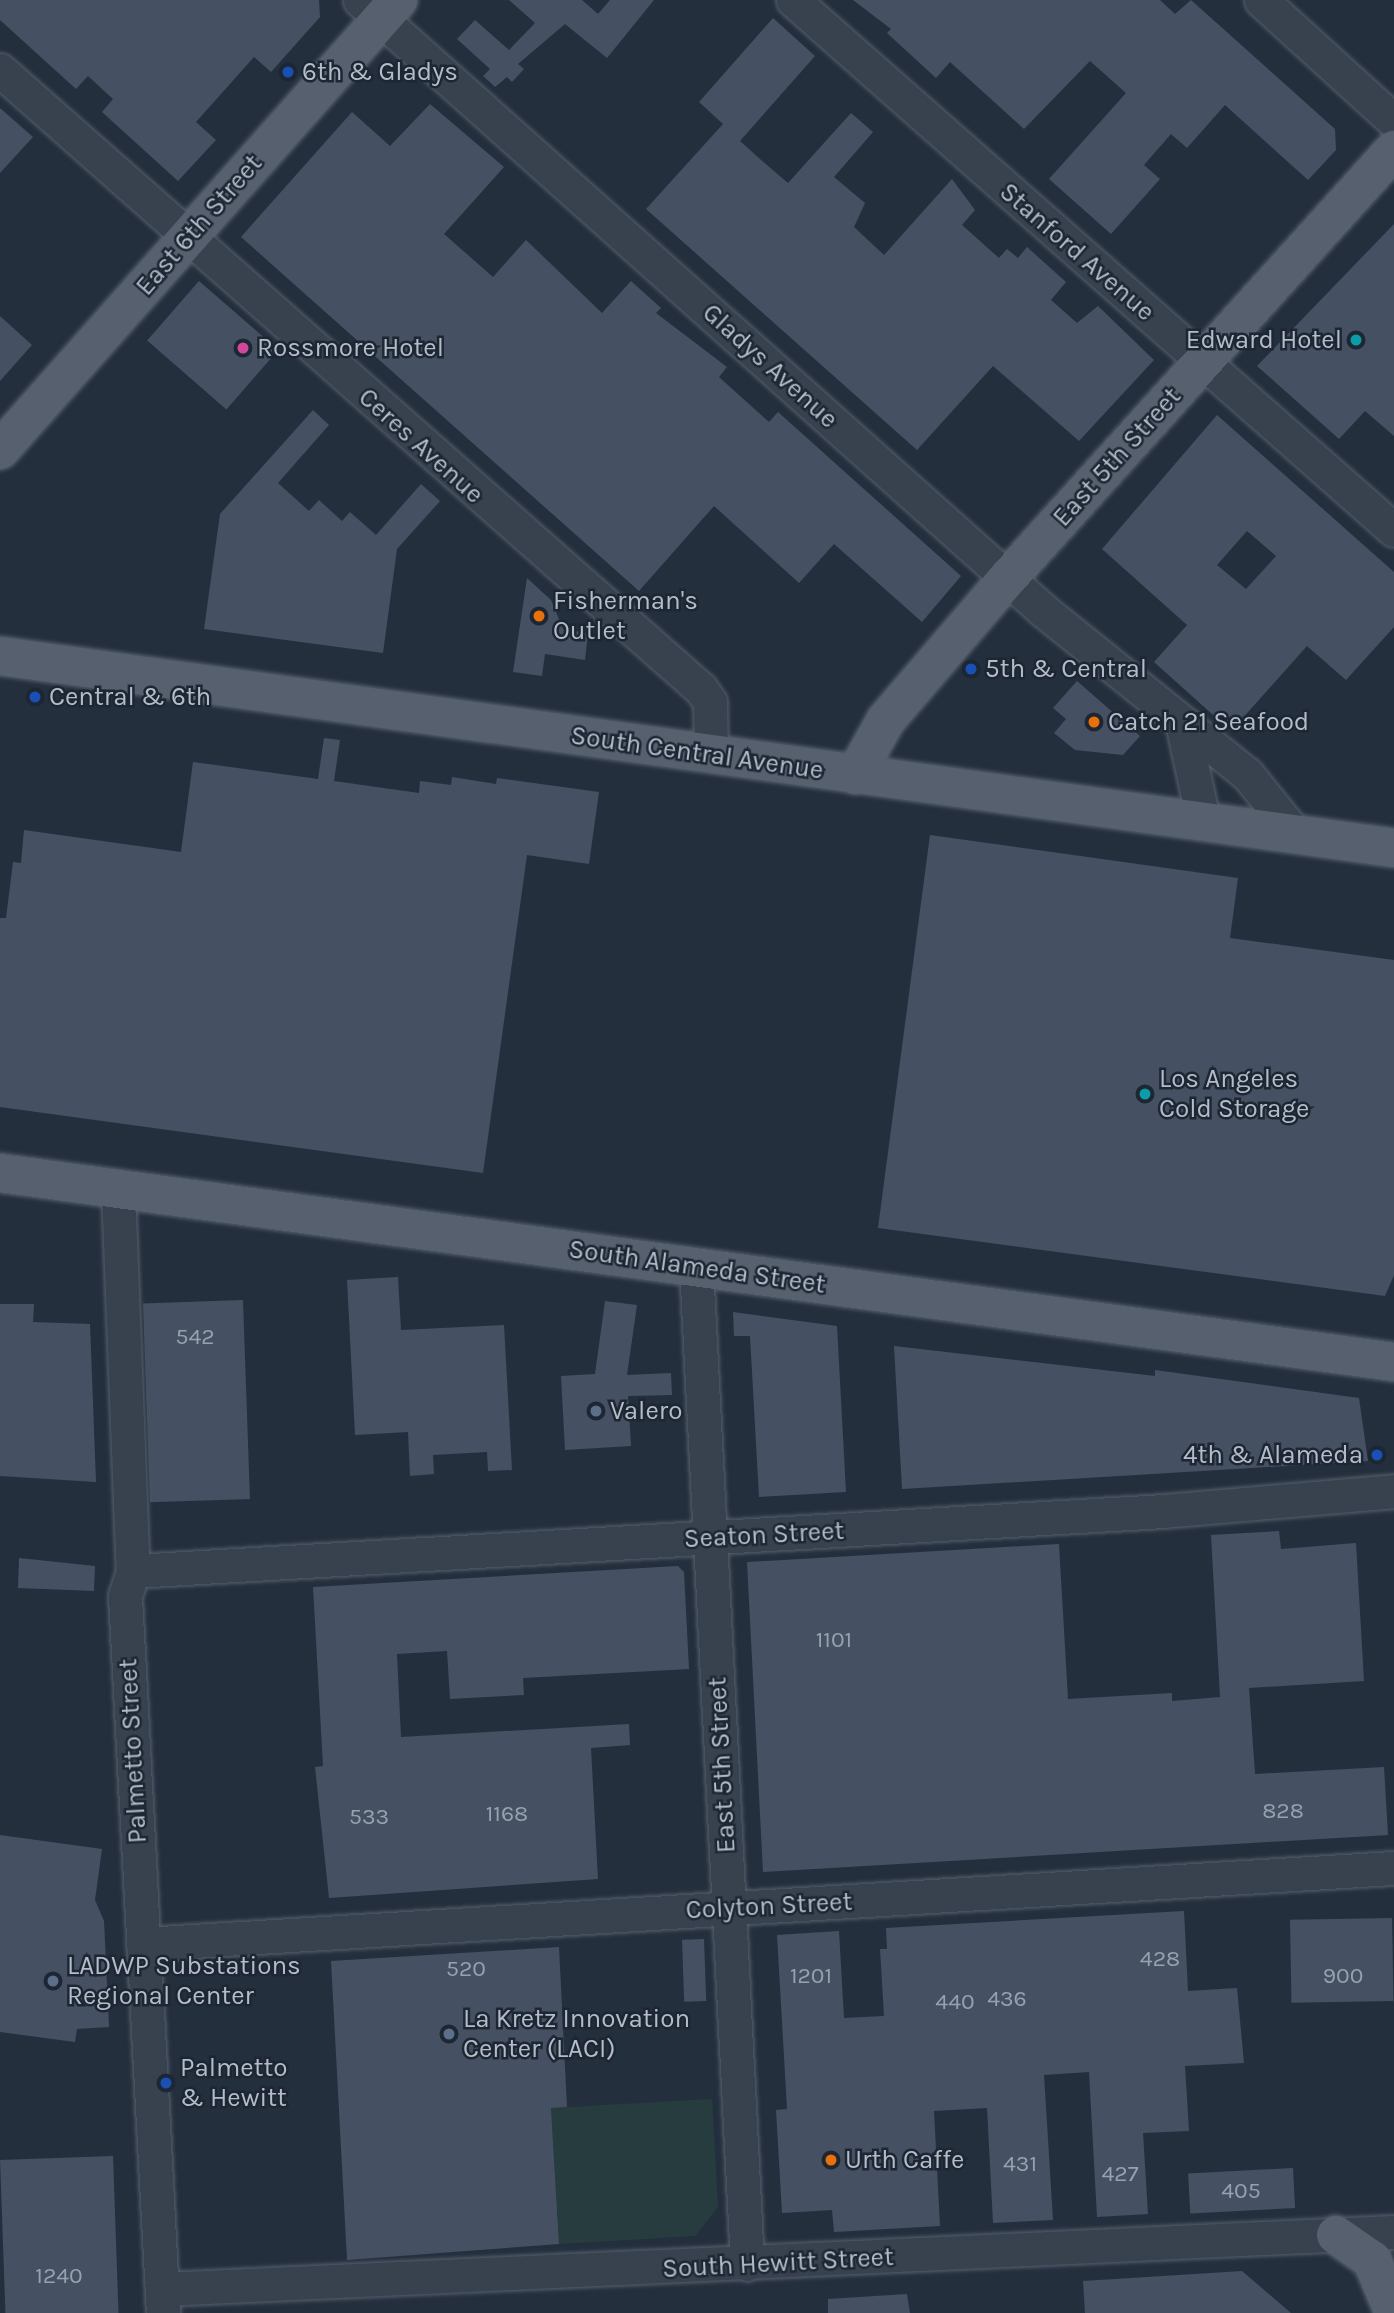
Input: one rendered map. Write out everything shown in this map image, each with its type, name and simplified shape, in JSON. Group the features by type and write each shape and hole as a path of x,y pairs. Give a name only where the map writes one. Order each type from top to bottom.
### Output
{"main road":[{"name":"East 6th Street","path":"0,450 188,238 379,6"},
{"name":"East 5th Street","path":"855,775 886,720 1007,579 1394,150"},
{"name":"South Central Avenue","path":"0,656 1204,824 1394,848"},
{"name":"South Alameda Street","path":"0,1173 1394,1362"},
{"path":"1336,2235 1372,2260 1394,2313"}],"street":[{"name":"Stanford Avenue","path":"793,0 1394,530"},
{"path":"1261,0 1394,121"},
{"name":"Gladys Avenue","path":"379,6 1007,579 1183,727 1247,774 1297,836"},
{"name":"Ceres Avenue","path":"0,70 701,690 710,702 711,754"},
{"path":"1183,727 1204,824"},
{"name":"Palmetto Street","path":"118,1189 133,1571 125,1596 163,2301"},
{"name":"East 5th Street","path":"696,1266 747,2264"},
{"name":"Seaton Street","path":"133,1571 710,1538 1394,1491"},
{"name":"Colyton Street","path":"143,1944 1394,1868"},
{"name":"South Hewitt Street","path":"163,2301 747,2264 1394,2232"}],"green space":[{"path":"712,2099 718,2207 695,2236 559,2244 551,2108"}],"building":[{"path":"0,0 319,0 320,17 271,72 254,57 196,122 216,140 178,181 102,112 113,99 88,76 76,89 0,20"},
{"path":"509,0 582,0 598,14 610,0 654,0 607,58 565,24 518,64 524,69 512,82 507,77 495,87 483,76 490,69 457,39 475,20 509,50 535,23"},
{"path":"853,0 1160,0 1175,14 1191,0 1335,129 1336,150 1308,180 1225,105 1187,148 1171,134 1144,165 1160,179 1111,234 1049,179 1126,93 1090,61 1024,129 950,62 936,78 887,33 891,29"},
{"path":"773,18 815,56 740,141 760,159 788,183 851,113 873,132 834,177 865,203 854,227 884,255 952,179 975,210 962,225 999,258 1007,249 1018,258 1027,247 1066,282 1051,300 1077,323 1098,306 1154,360 1079,441 993,366 917,450 646,209 723,124 699,102"},
{"path":"430,104 504,167 444,234 493,277 526,240 602,313 631,281 661,308 656,313 727,367 719,377 769,422 778,412 961,576 922,622 834,544 799,583 714,506 639,591 241,237 352,112 390,146"},
{"path":"0,108 33,137 0,173"},
{"path":"1394,224 1394,436 1365,411 1339,439 1257,366"},
{"name":"Rossmore Hotel","path":"199,281 278,350 226,410 147,341"},
{"path":"0,316 32,345 0,381"},
{"path":"313,410 329,425 278,483 309,511 319,500 342,521 350,512 376,535 421,484 440,501 397,549 383,653 204,629 220,514"},
{"path":"1217,415 1394,572 1394,627 1346,680 1307,646 1231,731 1154,662 1187,625 1102,549","holes":["1247,531 1276,556 1246,589 1217,565"]},
{"name":"Fisherman's Outlet","path":"527,578 551,600 563,629 588,633 585,660 545,654 542,676 513,672"},
{"name":"Catch 21 Seafood","path":"1077,681 1140,736 1123,755 1075,750 1054,733 1066,719 1053,708"},
{"path":"324,738 340,740 334,781 419,793 420,781 451,785 452,777 496,784 497,778 599,792 589,864 527,855 483,1173 0,1107 0,918 6,918 13,862 21,863 24,830 181,852 193,762 318,779"},
{"name":"Los Angeles Cold Storage","path":"930,835 1238,878 1230,938 1394,960 1394,1275 1385,1296 878,1228"},
{"path":"398,1277 401,1330 504,1325 512,1470 488,1471 487,1452 433,1455 434,1474 410,1476 408,1432 355,1435 347,1280"},
{"path":"243,1300 250,1499 150,1502 143,1303"},
{"path":"605,1301 637,1305 627,1375 671,1373 672,1395 628,1396 631,1446 565,1450 561,1376 595,1374"},
{"path":"0,1304 34,1304 33,1322 90,1324 96,1482 0,1476"},
{"path":"733,1312 837,1326 846,1492 759,1497 750,1336 734,1336"},
{"path":"894,1346 1155,1376 1155,1370 1359,1398 1368,1461 902,1489"},
{"path":"1279,1531 1281,1549 1356,1543 1364,1681 1249,1688 1255,1774 1384,1767 1388,1835 763,1872 747,1562 1059,1544 1068,1699 1172,1693 1172,1701 1220,1697 1211,1535"},
{"path":"19,1558 95,1566 94,1591 18,1588"},
{"path":"678,1566 684,1572 689,1669 523,1678 524,1695 450,1699 447,1651 397,1654 401,1737 629,1724 630,1745 591,1748 598,1879 329,1898 315,1767 323,1766 313,1587"},
{"name":"LADWP Substations Regional Center","path":"0,1835 102,1849 95,1900 104,1921 109,2027 77,2029 75,2042 0,2032"},
{"path":"1184,1911 1188,1991 1237,1988 1244,2063 1185,2066 1189,2131 1143,2133 1148,2214 1097,2217 1089,2072 1044,2075 1053,2220 993,2223 987,2108 934,2111 940,2226 834,2232 832,2210 782,2213 776,2110 787,2109 777,1935 839,1931 844,2018 884,2016 880,1949 887,1949 886,1928"},
{"path":"1392,1918 1393,2001 1291,2003 1290,1920"},
{"path":"704,1939 706,2001 684,2002 682,1940"},
{"name":"La Kretz Innovation Center (LACI)","path":"559,1947 567,2107 551,2108 559,2244 347,2260 331,1961"},
{"path":"113,2156 118,2313 5,2313 0,2160"},
{"path":"1293,2168 1295,2208 1190,2213 1188,2173"},
{"path":"1242,2271 1291,2313 1085,2313 1083,2281"},
{"path":"907,2294 910,2313 828,2313 828,2299"}],"place":[{"name":"6th & Gladys","path":"288,72"},
{"name":"Edward Hotel","path":"1356,340"},
{"name":"Rossmore Hotel","path":"243,348"},
{"name":"Fisherman's Outlet","path":"539,616"},
{"name":"5th & Central","path":"971,669"},
{"name":"Central & 6th","path":"35,697"},
{"name":"Catch 21 Seafood","path":"1094,722"},
{"name":"Los Angeles Cold Storage","path":"1145,1094"},
{"name":"Valero","path":"596,1411"},
{"name":"4th & Alameda","path":"1377,1455"},
{"name":"LADWP Substations Regional Center","path":"53,1981"},
{"name":"La Kretz Innovation Center (LACI)","path":"449,2034"},
{"name":"Palmetto & Hewitt","path":"166,2083"},
{"name":"Urth Caffe","path":"831,2160"}]}
